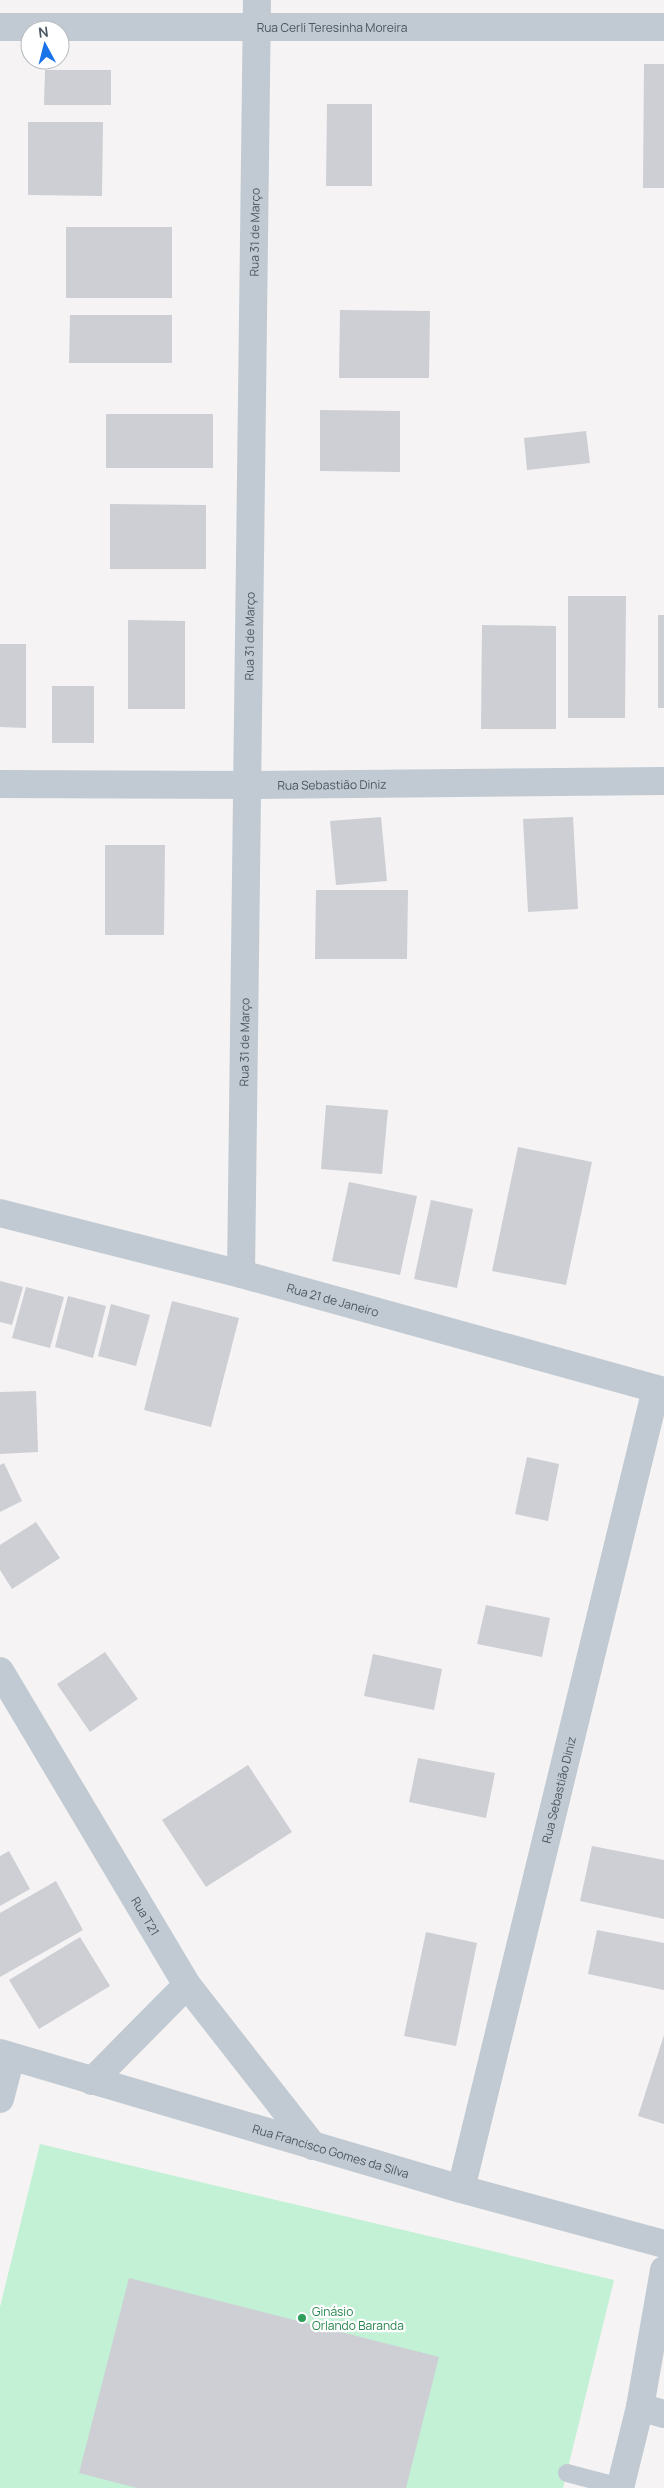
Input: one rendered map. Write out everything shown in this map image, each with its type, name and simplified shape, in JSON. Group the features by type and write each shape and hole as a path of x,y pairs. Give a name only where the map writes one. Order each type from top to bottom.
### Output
{"street":[{"name":"Rua 31 de Março","path":"241,1274 257,0"},
{"name":"Rua Cerli Teresinha Moreira","path":"0,27 664,28"},
{"name":"Rua Sebastião Diniz","path":"0,784 247,785 664,782"},
{"name":"Rua 21 de Janeiro","path":"0,1213 241,1274 660,1390"},
{"name":"Rua Sebastião Diniz","path":"461,2189 660,1390"},
{"name":"Rua T21","path":"0,1671 187,1985 313,2146"},
{"path":"92,2081 187,1985"},
{"name":"Rua Francisco Gomes da Silva","path":"5,2055 461,2189 664,2244"},
{"path":"0,2099 5,2055"},
{"path":"620,2488 652,2410 664,2270"}],"lane":[{"path":"567,2473 620,2488"}],"green space":[{"name":"Ginásio Orlando Baranda","path":"40,2144 614,2280 563,2488 0,2488 0,2307"}],"building":[{"path":"644,64 664,64 664,188 643,188"},
{"path":"45,70 111,70 111,105 44,105"},
{"path":"327,104 372,104 372,186 326,186"},
{"path":"28,122 103,122 102,196 28,195"},
{"path":"66,227 172,227 172,298 66,298"},
{"path":"340,310 430,311 429,378 339,378"},
{"path":"70,315 172,315 172,363 69,363"},
{"path":"320,410 400,411 400,472 320,471"},
{"path":"106,414 213,414 213,468 106,468"},
{"path":"586,431 590,463 527,470 524,438"},
{"path":"110,504 206,505 206,569 110,569"},
{"path":"568,596 626,596 625,718 568,718"},
{"path":"658,615 664,615 664,708 658,708"},
{"path":"128,620 185,621 185,709 128,709"},
{"path":"482,625 556,626 556,729 481,729"},
{"path":"0,644 26,644 26,728 0,727"},
{"path":"52,686 94,686 94,743 52,743"},
{"path":"381,817 387,881 336,885 330,821"},
{"path":"573,817 578,909 528,912 523,819"},
{"path":"105,845 165,845 164,935 105,935"},
{"path":"316,890 408,890 407,959 315,959"},
{"path":"326,1105 388,1110 382,1174 321,1169"},
{"path":"518,1147 592,1162 566,1285 492,1271"},
{"path":"349,1182 417,1196 400,1275 332,1261"},
{"path":"431,1200 473,1209 457,1288 414,1279"},
{"path":"0,1281 23,1287 12,1325 0,1322"},
{"path":"26,1287 64,1297 50,1348 12,1338"},
{"path":"68,1296 106,1306 93,1358 55,1347"},
{"path":"172,1301 239,1318 211,1427 144,1410"},
{"path":"111,1304 150,1315 136,1366 98,1356"},
{"path":"36,1391 38,1452 0,1454 0,1392"},
{"path":"527,1457 559,1464 548,1521 515,1514"},
{"path":"4,1463 22,1501 0,1512 0,1465"},
{"path":"36,1522 60,1558 12,1589 0,1570 0,1545"},
{"path":"486,1605 550,1618 542,1657 477,1644"},
{"path":"105,1652 138,1699 90,1732 57,1684"},
{"path":"373,1654 442,1669 434,1710 364,1696"},
{"path":"418,1758 495,1773 486,1818 409,1802"},
{"path":"248,1765 292,1832 206,1887 162,1820"},
{"path":"592,1846 664,1860 664,1919 580,1901"},
{"path":"9,1851 30,1889 0,1906 0,1856"},
{"path":"56,1881 83,1930 0,1977 0,1913"},
{"path":"597,1930 664,1943 664,1990 588,1974"},
{"path":"426,1932 477,1943 456,2046 404,2036"},
{"path":"80,1937 110,1986 39,2029 9,1980"},
{"path":"664,2035 664,2124 638,2116"},
{"path":"129,2278 439,2357 406,2488 137,2488 79,2473"}],"place":[{"name":"Ginásio Orlando Baranda","path":"302,2318"}]}
